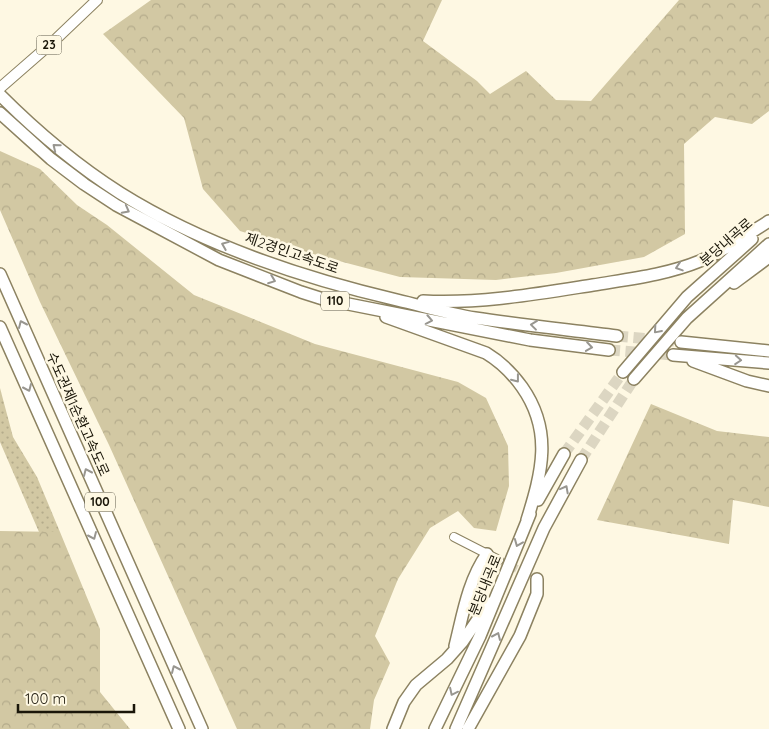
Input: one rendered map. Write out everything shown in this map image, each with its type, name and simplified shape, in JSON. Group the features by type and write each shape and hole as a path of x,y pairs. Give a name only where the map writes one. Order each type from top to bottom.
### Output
{"highway":[{"name":"제2경인고속도로","path":"0,95 50,142 120,193 207,238 306,276 371,294 473,318 617,336"},
{"name":"110","path":"0,113 51,159 84,184 116,205 219,260 302,292 346,303 530,340 609,350"},
{"path":"371,294 424,301 490,300 646,276 665,272 700,260 769,223"},
{"name":"분당내곡로","path":"623,372 687,297 769,223"},
{"name":"분당내곡로","path":"634,379 687,318 769,244"},
{"path":"687,318 769,257"},
{"name":"수도권제1순환고속도로","path":"0,274 202,729"},
{"path":"346,303 476,348 509,370 528,395 542,431 540,474 527,520"},
{"name":"100","path":"0,327 179,729"},
{"path":"681,342 769,354"},
{"path":"769,354 676,356 747,381 769,386"},
{"name":"분당내곡로","path":"435,729 480,636 527,520 564,454"},
{"path":"456,729 544,528 581,460"},
{"path":"453,651 477,569 487,554"},
{"path":"468,729 520,636 537,594 537,579"},
{"path":"393,729 404,702 416,685 453,651 499,590"}],"main road":[{"name":"23","path":"0,88 97,0"}],"street":[{"path":"454,537 499,560"}],"green space":[{"path":"151,0 442,0 423,41 477,81 490,94 526,71 556,100 591,101 679,0 769,0 769,111 752,124 715,117 684,144 685,234 644,257 556,273 496,280 400,277 320,256 240,231 203,189 184,118 103,34"},
{"path":"0,151 40,169 77,205 107,225 194,295 315,344 458,382 486,398 508,446 509,486 496,531 474,528 458,511 430,528 398,579 375,636 390,663 374,700 370,729 237,729 109,445 40,302 0,210"},
{"path":"0,388 13,437 37,477 60,532 39,532 0,442"},
{"path":"651,404 717,431 769,437 769,507 733,500 729,544 597,520"},
{"path":"0,531 60,532 100,629 100,692 130,729 0,729"}],"tunnel":[{"path":"617,336 674,341"},
{"path":"609,350 673,355"},
{"path":"564,454 623,372"},
{"path":"581,460 634,379"},
{"path":"499,560 537,579"}]}
